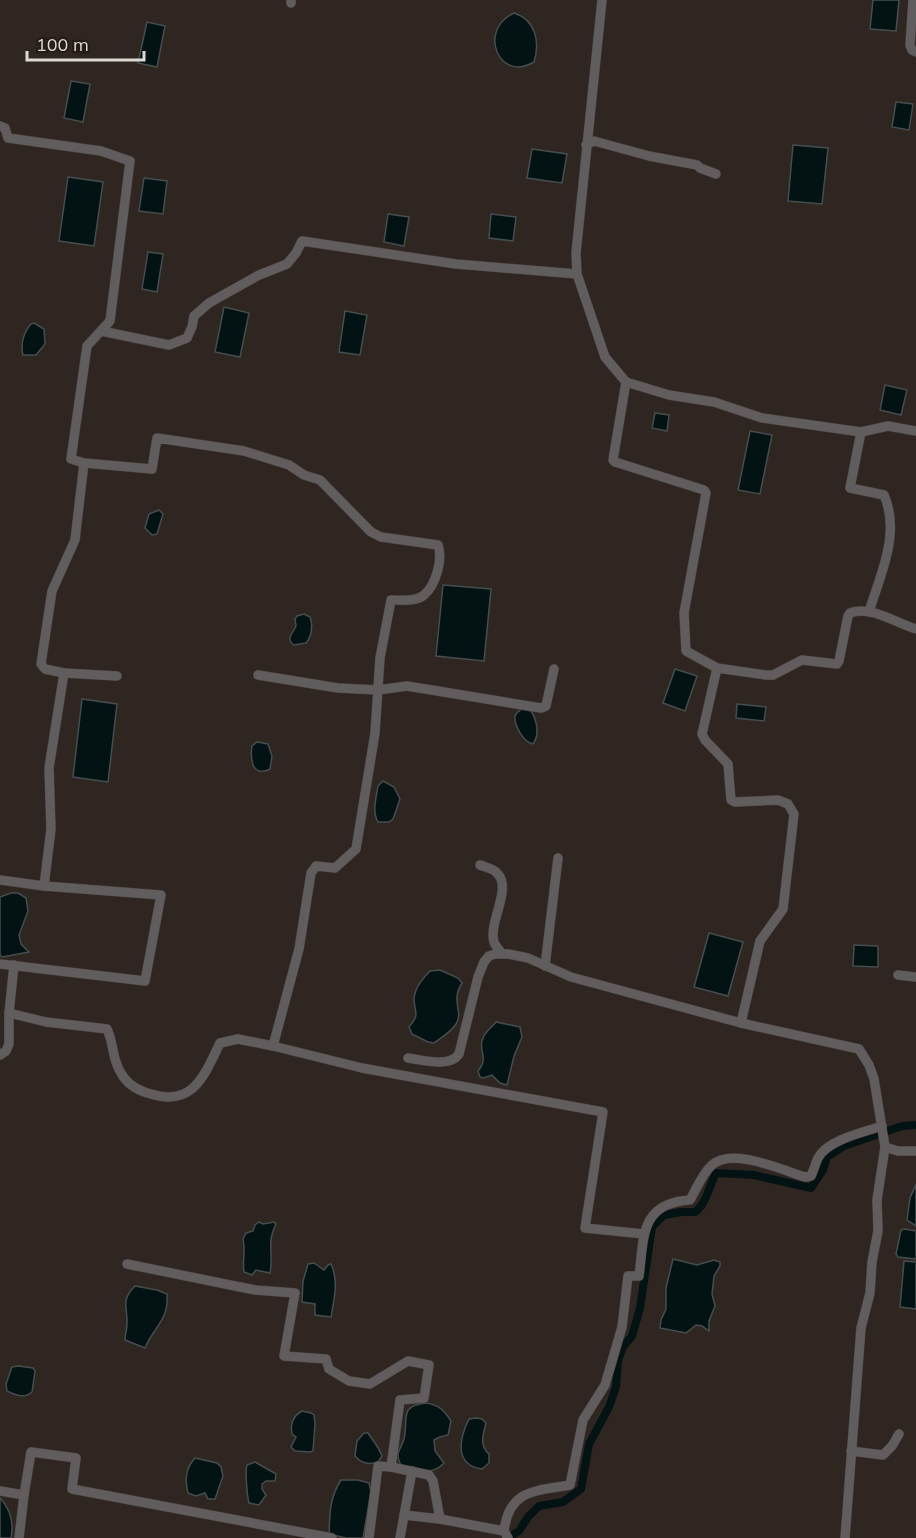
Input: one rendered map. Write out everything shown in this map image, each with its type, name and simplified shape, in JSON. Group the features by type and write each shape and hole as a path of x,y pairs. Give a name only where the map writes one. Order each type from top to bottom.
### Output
{"street":[{"path":"602,0 576,253 577,274 605,357 626,382 669,395 714,402 762,418 861,432 888,426 916,431"},
{"path":"913,0 910,45 916,52"},
{"path":"0,126 5,128 8,138 101,151 130,161 110,321 87,346 71,459 84,463 152,469 157,438 244,451 289,465 304,475 320,480 371,532 381,537 438,545 440,552 438,568 432,585 424,596 415,600 391,600 380,658 375,733 356,849 335,868 316,866 311,873 299,949 273,1046"},
{"path":"586,145 594,141 649,156 697,165 716,174"},
{"path":"101,331 169,345 187,338 194,316 209,303 260,275 286,264 296,253 302,241 456,264 577,274"},
{"path":"626,382 613,460 706,492 684,613 684,648 689,654 717,668 769,675 801,660 837,664 850,613 853,611 869,612 916,629"},
{"path":"861,432 850,488 884,495 891,533 889,549 869,612"},
{"path":"84,463 75,540 52,591 41,664 45,669 63,673 117,676"},
{"path":"717,668 702,737 728,764 731,800 735,802 778,800 788,804 794,814 783,909 760,941 741,1023"},
{"path":"258,675 338,688 378,690 406,686 541,708 546,706 554,669"},
{"path":"44,886 51,829 49,768 63,673"},
{"path":"545,966 558,858"},
{"path":"480,865 497,872 502,881 494,942 502,954"},
{"path":"0,880 44,886 161,895 145,981 0,964"},
{"path":"408,1058 448,1062 456,1059 484,962 489,956 502,954 528,958 571,977 741,1023 859,1049 874,1079 885,1147 877,1200 878,1231 872,1262 870,1293 861,1328 845,1538"},
{"path":"0,1055 6,1051 9,1044 9,1013 14,965"},
{"path":"898,975 916,977"},
{"path":"9,1013 46,1022 107,1029 121,1074 143,1092 165,1098 179,1097 190,1091 207,1070 220,1043 238,1039 362,1068 603,1112 585,1228 644,1234"},
{"path":"404,1515 440,1519 506,1534 509,1510 527,1492 570,1485 583,1420 605,1385 622,1327 628,1276 639,1276 644,1234 649,1221 658,1209 675,1201 690,1200 705,1172 720,1159 734,1157 747,1159 805,1177 811,1176 818,1157 827,1148 843,1139 882,1126"},
{"path":"885,1147 898,1151 916,1151"},
{"path":"127,1264 255,1290 296,1293 284,1356 326,1359 329,1369 349,1381 370,1384 408,1361 429,1365 424,1398 400,1400 391,1467"},
{"path":"851,1451 883,1455 899,1434"},
{"path":"19,1538 31,1452 76,1458 72,1488 332,1538"},
{"path":"369,1538 378,1466 426,1473 432,1478 440,1519"},
{"path":"400,1538 412,1470"},
{"path":"0,1491 24,1495"}],"shaded area":[{"path":"873,0 899,0 896,31 870,29"},
{"path":"514,13 532,26 536,40 534,62 522,67 511,66 503,60 497,52 495,42 497,31 503,21"},
{"path":"147,22 165,26 157,67 138,63"},
{"path":"71,81 90,84 83,122 64,118"},
{"path":"896,102 913,104 909,130 892,127"},
{"path":"793,145 828,148 822,204 788,201"},
{"path":"532,149 567,154 562,183 527,178"},
{"path":"68,177 103,182 94,246 59,241"},
{"path":"144,178 167,181 163,214 139,211"},
{"path":"388,214 409,217 404,246 384,242"},
{"path":"491,214 516,217 513,241 489,238"},
{"path":"148,252 163,254 157,292 142,289"},
{"path":"224,307 249,313 240,357 215,352"},
{"path":"345,311 367,315 360,355 339,352"},
{"path":"34,323 44,329 45,344 36,355 23,355 22,342 26,331"},
{"path":"885,385 907,390 901,415 880,410"},
{"path":"655,413 669,415 667,431 652,428"},
{"path":"750,431 772,435 760,494 738,490"},
{"path":"159,510 163,514 157,534 152,535 145,528 149,514"},
{"path":"443,585 491,589 484,661 436,656"},
{"path":"304,614 310,617 311,634 306,643 294,645 290,638 296,626 295,619"},
{"path":"675,669 697,676 685,711 663,703"},
{"path":"82,699 117,704 108,782 73,777"},
{"path":"737,704 766,707 764,721 736,718"},
{"path":"522,709 531,711 535,719 537,732 533,744 523,737 516,724 515,715"},
{"path":"257,742 268,744 272,756 270,769 259,771 254,766 251,756 252,746"},
{"path":"383,781 394,787 400,799 393,819 389,822 378,822 375,814 378,786"},
{"path":"18,893 26,898 28,911 19,935 21,944 29,952 2,957 0,955 0,897"},
{"path":"709,933 743,942 728,996 694,987"},
{"path":"854,945 878,946 878,967 853,966"},
{"path":"440,970 458,978 462,983 457,996 459,1015 456,1024 434,1043 412,1034 409,1027 416,1016 414,996 417,988 430,971"},
{"path":"496,1022 520,1027 522,1037 514,1056 507,1085 500,1083 492,1075 480,1077 478,1071 483,1062 481,1047 483,1038"},
{"path":"916,1184 916,1226 907,1220 910,1198"},
{"path":"259,1222 276,1224 271,1237 271,1266 270,1273 256,1270 252,1275 244,1272 243,1239 246,1233 253,1231"},
{"path":"901,1230 916,1231 916,1259 898,1257 896,1254"},
{"path":"673,1259 697,1265 714,1260 720,1262 714,1276 712,1294 715,1306 709,1321 709,1331 696,1325 686,1333 660,1328 666,1309 666,1288"},
{"path":"904,1261 916,1262 916,1309 900,1307"},
{"path":"314,1263 324,1270 331,1264 333,1270 335,1290 331,1317 315,1315 315,1304 302,1302 303,1281 308,1264"},
{"path":"135,1286 167,1294 166,1311 145,1348 125,1340 126,1300"},
{"path":"12,1367 33,1368 35,1371 32,1392 23,1396 7,1391 6,1384"},
{"path":"426,1403 441,1409 451,1421 448,1435 434,1440 435,1451 444,1463 429,1471 401,1465 398,1457 404,1439 408,1410"},
{"path":"302,1411 314,1415 313,1451 310,1452 295,1451 291,1447 296,1437 292,1434 291,1427 296,1415"},
{"path":"476,1418 486,1423 483,1443 489,1454 489,1463 482,1469 473,1467 467,1462 461,1450 463,1435 469,1419"},
{"path":"364,1433 368,1433 381,1453 382,1456 378,1462 365,1463 355,1456 357,1441"},
{"path":"195,1458 217,1463 221,1467 223,1476 215,1499 208,1499 205,1493 196,1496 188,1493 187,1475 189,1466"},
{"path":"255,1462 276,1474 275,1481 266,1481 262,1484 266,1495 259,1505 249,1503 247,1489 247,1465"},
{"path":"341,1480 358,1480 369,1483 371,1492 363,1538 346,1538 329,1534 332,1500"},
{"path":"0,1498 11,1517 11,1538 0,1538"}],"waterway":[{"path":"508,1538 519,1531 539,1506 563,1502 581,1489 589,1444 609,1407 616,1387 618,1361 623,1347 632,1336 640,1308 652,1227 664,1215 695,1212 705,1199 716,1173 754,1175 811,1188 823,1170 827,1157 844,1146 902,1126 916,1125"}]}
